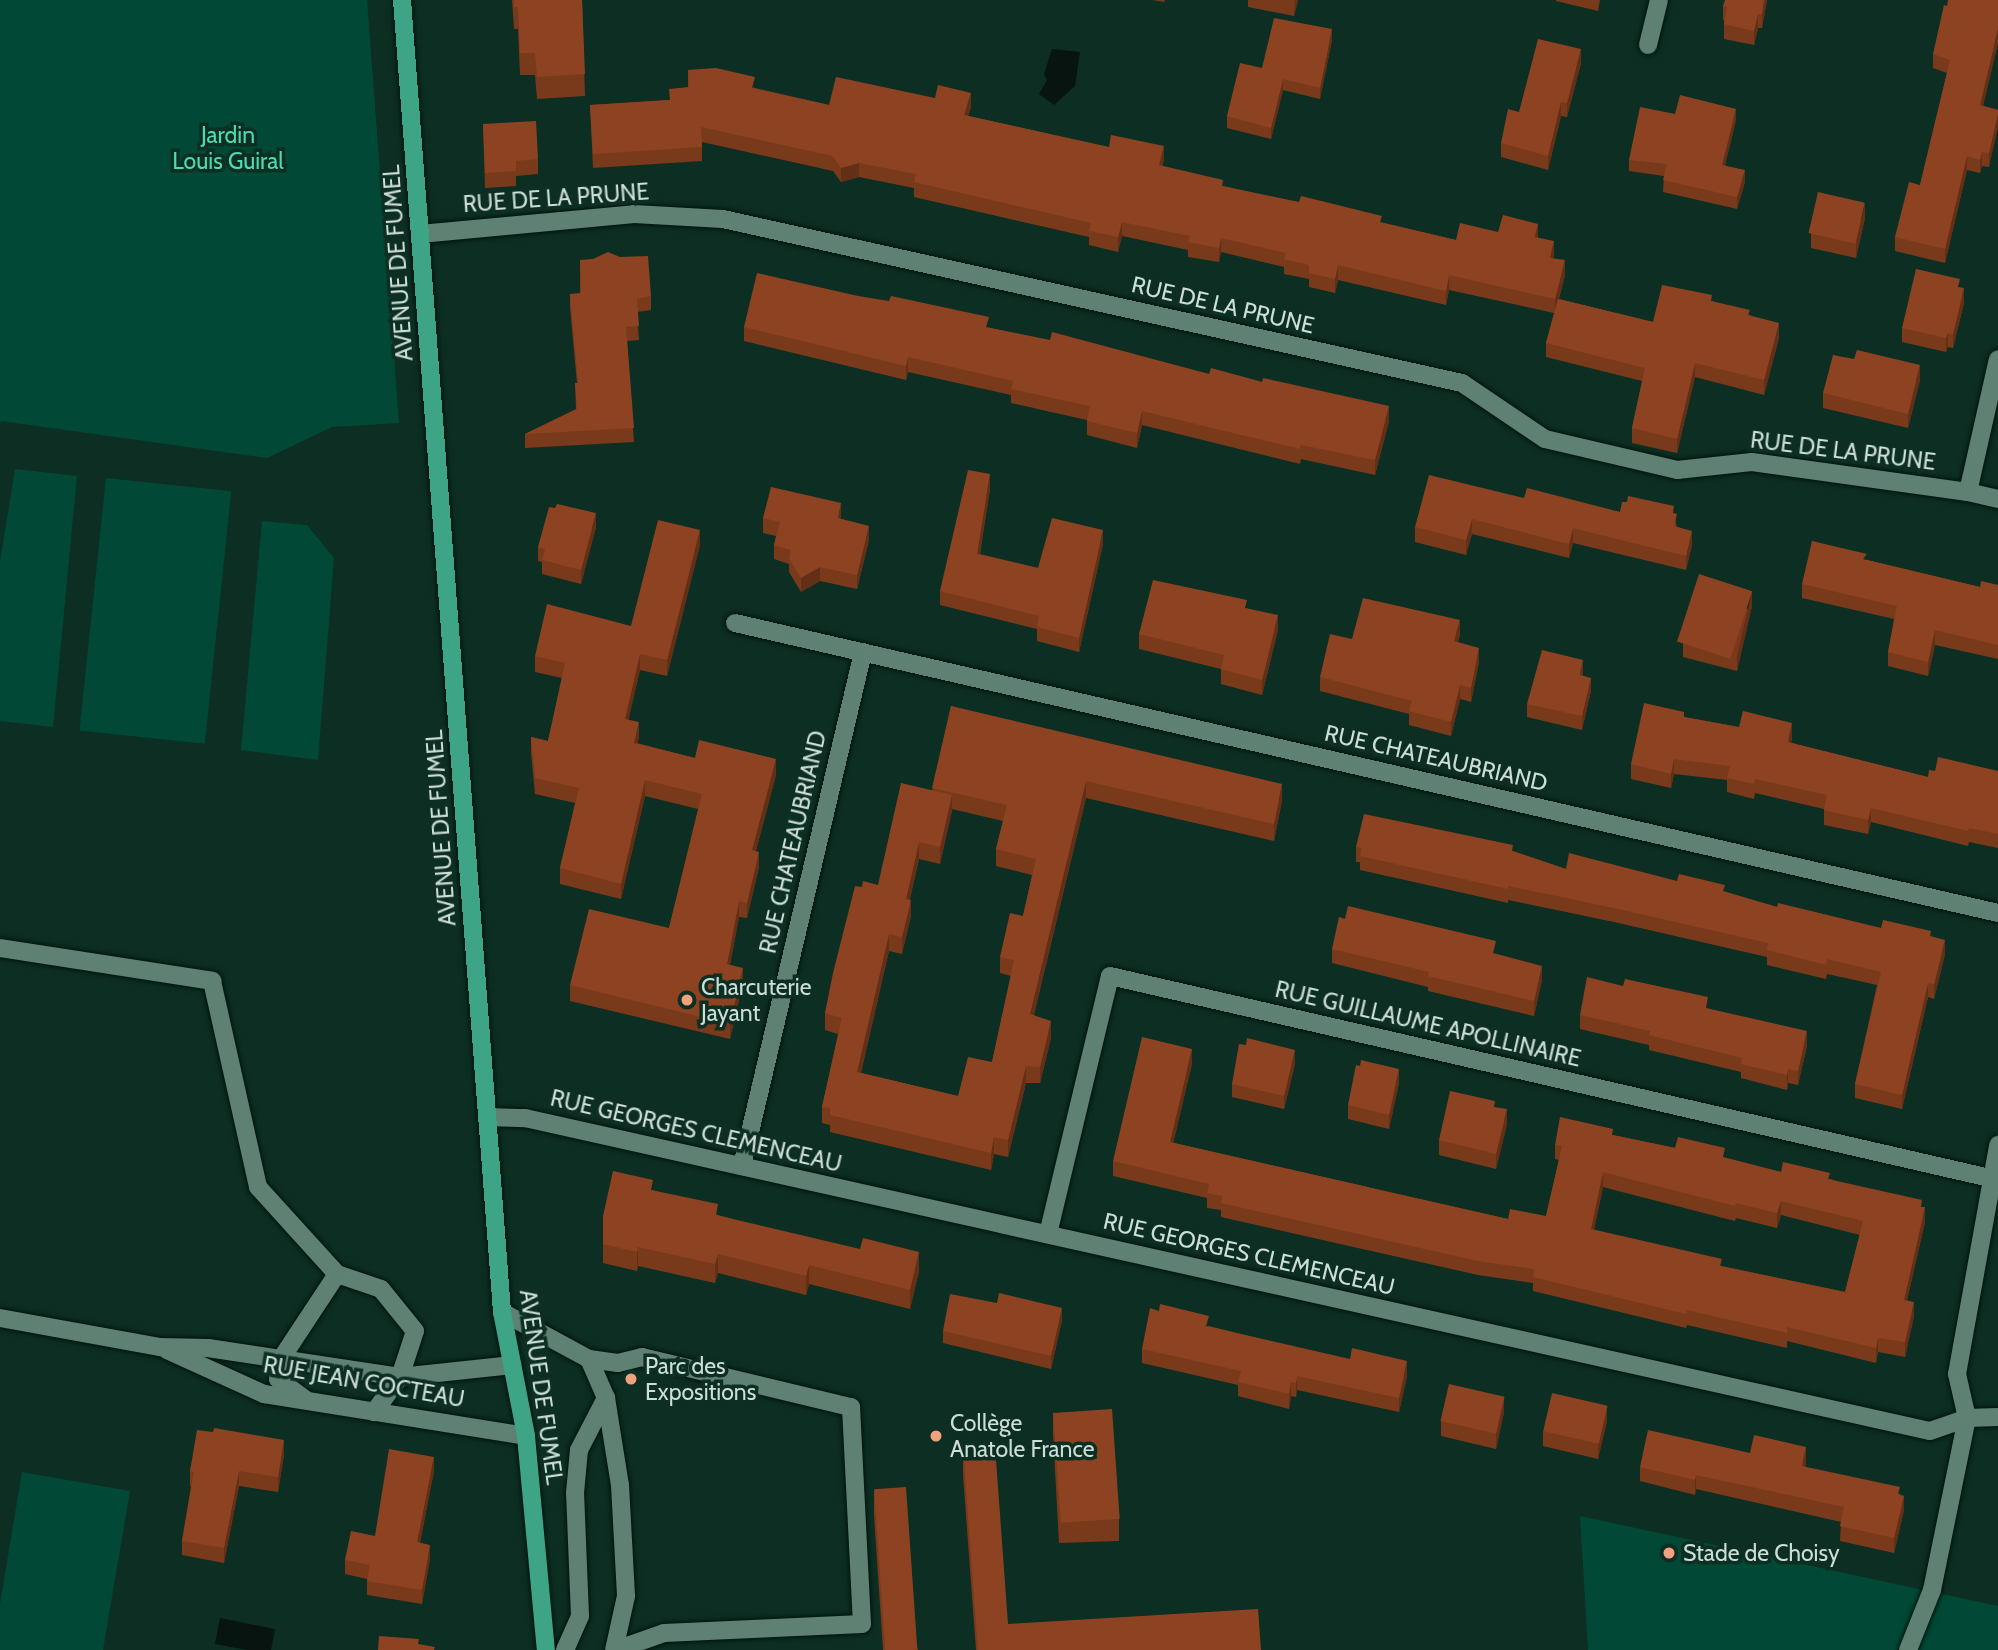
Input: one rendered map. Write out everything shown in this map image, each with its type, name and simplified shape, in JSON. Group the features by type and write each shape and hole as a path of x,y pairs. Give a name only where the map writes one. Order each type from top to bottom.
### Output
{"main road":[{"name":"AVENUE DE FUMEL","path":"402,0 502,1312 526,1436 546,1650"}],"street":[{"path":"1648,45 1659,0"},
{"name":"RUE DE LA PRUNE","path":"420,234 634,214 723,219 1462,383 1545,439 1677,470 1752,462 1968,492 1998,499"},
{"path":"1968,492 1998,359"},
{"name":"RUE CHATEAUBRIAND","path":"735,623 1998,913"},
{"name":"RUE CHATEAUBRIAND","path":"742,1166 863,652"},
{"path":"0,948 212,981 258,1187 337,1274 381,1289 415,1332 400,1377 374,1412"},
{"name":"RUE GUILLAUME APOLLINAIRE","path":"1048,1234 1110,976 1994,1180"},
{"name":"RUE GEORGES CLEMENCEAU","path":"488,1117 525,1118 1930,1432 1967,1418 1998,1418"},
{"path":"1908,1650 1932,1590 1967,1418 1957,1374 1994,1180 1998,1145"},
{"path":"309,1401 278,1379 281,1359 337,1274"},
{"path":"502,1312 589,1359 618,1363 642,1357 851,1407 862,1624 664,1633 615,1650 625,1596 620,1485 606,1398 589,1359"},
{"name":"RUE JEAN COCTEAU","path":"0,1318 160,1347 208,1348 400,1377 512,1366"},
{"name":"RUE JEAN COCTEAU","path":"160,1347 264,1394 526,1436"},
{"path":"565,1650 580,1616 575,1493 579,1450 606,1398"}],"green space":[{"name":"Jardin Louis Guiral","path":"0,0 367,0 399,423 332,427 267,458 1,421 0,424"},
{"path":"15,469 77,476 53,727 0,721 0,562"},
{"path":"106,478 231,491 205,744 79,731"},
{"path":"262,521 307,525 334,558 318,760 241,750"},
{"path":"22,1472 130,1491 103,1650 0,1650 0,1604"},
{"name":"Stade de Choisy","path":"1580,1516 1998,1606 1998,1650 1588,1650"}],"shaded area":[{"path":"1052,49 1080,52 1075,86 1054,105 1039,94 1047,80 1044,74"},
{"path":"220,1618 275,1629 271,1650 247,1650 215,1644"}],"building":[{"path":"514,0 582,0 585,74 537,77 535,53 520,53 518,7 514,7"},
{"path":"1725,0 1764,0 1762,14 1758,14 1754,31 1724,24 1727,7 1723,6"},
{"path":"1948,0 1998,0 1998,29 1980,105 1998,110 1998,114 1989,153 1982,152 1980,160 1967,156 1945,249 1895,237 1909,182 1920,185 1950,60 1933,54 1944,5 1947,6"},
{"path":"1274,18 1332,29 1320,88 1283,79 1271,128 1227,116 1240,63 1262,68"},
{"path":"1538,39 1581,49 1567,103 1561,102 1548,156 1501,143 1508,109 1519,112"},
{"path":"716,68 755,77 752,88 829,105 836,77 935,98 938,85 971,93 964,115 1109,147 1111,135 1164,146 1159,165 1223,180 1222,186 1299,202 1301,196 1382,216 1380,222 1456,240 1460,223 1498,232 1503,215 1538,224 1535,237 1554,241 1550,258 1565,260 1555,299 1449,275 1446,291 1338,265 1335,279 1309,273 1309,265 1284,259 1286,253 1221,238 1219,248 1188,242 1190,236 1122,222 1118,237 1089,231 1091,223 914,182 916,174 859,163 841,168 833,156 701,127 702,147 593,154 590,105 670,100 669,89 689,87 688,70"},
{"path":"1680,95 1736,109 1722,165 1745,170 1737,197 1663,180 1667,164 1629,160 1640,107 1675,114"},
{"path":"536,121 538,159 516,161 516,171 485,173 483,124"},
{"path":"1818,192 1865,203 1855,244 1809,233"},
{"path":"608,252 620,257 648,256 651,296 637,299 639,326 626,327 634,428 525,434 577,409 575,383 578,383 570,294 581,293 580,260 593,259"},
{"path":"1916,269 1960,279 1958,287 1964,288 1953,334 1948,333 1946,338 1902,328"},
{"path":"757,273 858,296 889,301 891,296 989,317 986,327 1050,340 1052,332 1209,374 1211,368 1262,382 1263,378 1389,406 1375,460 1301,445 1300,449 1142,411 1137,433 1087,421 1090,406 1011,389 1013,381 908,357 906,366 744,327"},
{"path":"1662,285 1712,295 1711,301 1750,310 1748,315 1779,323 1764,380 1695,363 1677,439 1632,428 1645,368 1546,343 1558,299 1653,322"},
{"path":"1857,350 1920,365 1908,414 1823,393 1833,355 1854,359"},
{"path":"968,470 990,474 977,554 1038,568 1052,518 1103,530 1079,638 1037,627 1039,616 940,591"},
{"path":"1429,475 1524,498 1527,488 1620,512 1622,502 1627,502 1628,496 1674,506 1673,513 1677,514 1674,526 1692,531 1686,556 1573,528 1569,544 1472,519 1466,540 1415,527"},
{"path":"771,487 841,503 838,518 869,526 857,575 820,567 801,578 789,558 791,550 774,545 780,522 763,518"},
{"path":"557,504 596,513 581,570 542,560 545,549 538,547 549,507 555,508"},
{"path":"658,520 700,530 667,660 640,654 625,719 639,722 634,743 695,758 699,740 776,759 752,850 759,852 747,903 739,901 727,964 743,968 730,1024 570,985 589,909 669,928 702,794 645,780 621,884 560,868 579,788 535,778 531,737 548,741 565,663 535,656 547,604 631,626"},
{"path":"1812,541 1867,554 1863,559 1980,587 1981,581 1998,585 1998,645 1935,630 1928,662 1888,652 1897,606 1802,584"},
{"path":"1699,574 1752,591 1730,659 1677,642"},
{"path":"1153,580 1247,600 1245,608 1278,615 1262,680 1221,669 1224,655 1139,634"},
{"path":"1363,598 1460,620 1454,641 1479,648 1471,688 1460,685 1451,722 1409,711 1412,701 1320,677 1330,634 1352,639"},
{"path":"1542,650 1583,660 1580,675 1591,678 1582,716 1527,704"},
{"path":"1644,703 1684,712 1684,717 1739,727 1743,711 1792,723 1788,742 1928,777 1929,770 1935,771 1938,757 1998,771 1998,834 1969,828 1968,831 1871,808 1868,820 1824,810 1827,795 1755,779 1754,784 1727,778 1730,766 1674,759 1671,774 1631,764"},
{"path":"951,706 1282,784 1274,824 1086,781 1030,1014 1051,1021 1040,1067 1026,1066 1008,1140 994,1137 991,1153 830,1115 830,1108 822,1107 842,1018 825,1013 833,973 855,886 862,887 863,881 878,885 901,783 952,795 940,847 919,842 906,899 911,900 902,937 889,934 857,1072 958,1096 968,1057 992,1062 1014,960 1000,957 1010,913 1023,916 1036,859 996,849 1007,805 932,788"},
{"path":"1364,814 1513,845 1512,851 1566,869 1569,853 1677,881 1679,874 1725,885 1723,891 1777,907 1778,903 1881,928 1883,920 1931,931 1930,936 1945,940 1934,984 1928,983 1902,1095 1855,1084 1881,972 1827,959 1826,965 1767,950 1768,943 1614,908 1508,886 1508,889 1360,856 1362,848 1356,847"},
{"path":"1348,906 1496,941 1493,953 1542,966 1534,1001 1428,976 1429,972 1332,949 1339,917 1345,919"},
{"path":"1587,977 1623,986 1625,979 1708,997 1706,1008 1807,1031 1798,1071 1788,1069 1787,1075 1741,1064 1742,1058 1649,1035 1650,1031 1580,1015"},
{"path":"1142,1037 1192,1049 1170,1142 1508,1219 1510,1209 1546,1216 1562,1146 1555,1145 1560,1117 1613,1129 1612,1135 1675,1148 1678,1137 1725,1148 1723,1157 1781,1172 1783,1162 1830,1173 1828,1179 1922,1200 1921,1207 1925,1207 1904,1300 1914,1302 1905,1342 1878,1338 1876,1348 1787,1327 1787,1333 1687,1310 1686,1314 1533,1277 1534,1269 1478,1261 1221,1203 1222,1196 1207,1193 1209,1184 1113,1161","holes":["1603,1172 1735,1206 1736,1203 1777,1213 1781,1201 1863,1221 1845,1292 1720,1266 1722,1259 1591,1229"]},
{"path":"1247,1038 1295,1050 1284,1096 1232,1084 1239,1044 1246,1045"},
{"path":"1361,1060 1399,1069 1389,1115 1348,1105 1356,1065 1360,1066"},
{"path":"1450,1091 1495,1101 1494,1107 1507,1109 1496,1154 1439,1140"},
{"path":"613,1171 653,1180 651,1190 718,1204 716,1215 860,1249 863,1238 919,1252 910,1290 809,1265 806,1276 718,1254 715,1264 638,1247 637,1252 603,1244 603,1216"},
{"path":"999,1293 1062,1308 1051,1356 943,1331 950,1294 997,1303"},
{"path":"1160,1304 1209,1316 1206,1326 1350,1359 1352,1348 1407,1361 1399,1398 1297,1376 1296,1383 1291,1382 1289,1394 1238,1382 1241,1371 1142,1349 1150,1308 1159,1311"},
{"path":"1449,1384 1505,1397 1496,1434 1440,1421"},
{"path":"1552,1393 1608,1406 1599,1444 1543,1431"},
{"path":"1112,1409 1120,1519 1061,1523 1053,1413"},
{"path":"214,1428 284,1440 278,1477 239,1471 224,1548 182,1541 194,1472 190,1471 197,1430 213,1432"},
{"path":"1648,1430 1750,1453 1754,1435 1806,1447 1802,1466 1900,1487 1898,1494 1904,1496 1894,1538 1840,1526 1844,1507 1696,1475 1695,1480 1640,1467"},
{"path":"995,1446 1008,1624 1258,1609 1261,1650 978,1650 963,1448"},
{"path":"389,1449 434,1457 417,1542 430,1545 422,1590 367,1581 370,1565 345,1560 351,1531 375,1536"},
{"path":"906,1487 917,1650 885,1650 874,1489"},
{"path":"379,1636 419,1639 418,1644 435,1647 434,1650 378,1650"}],"place":[{"name":"Charcuterie Jayant","path":"687,1000"},
{"name":"Parc des Expositions","path":"631,1379"},
{"name":"Collège Anatole France","path":"936,1436"},
{"name":"Stade de Choisy","path":"1669,1553"}]}
